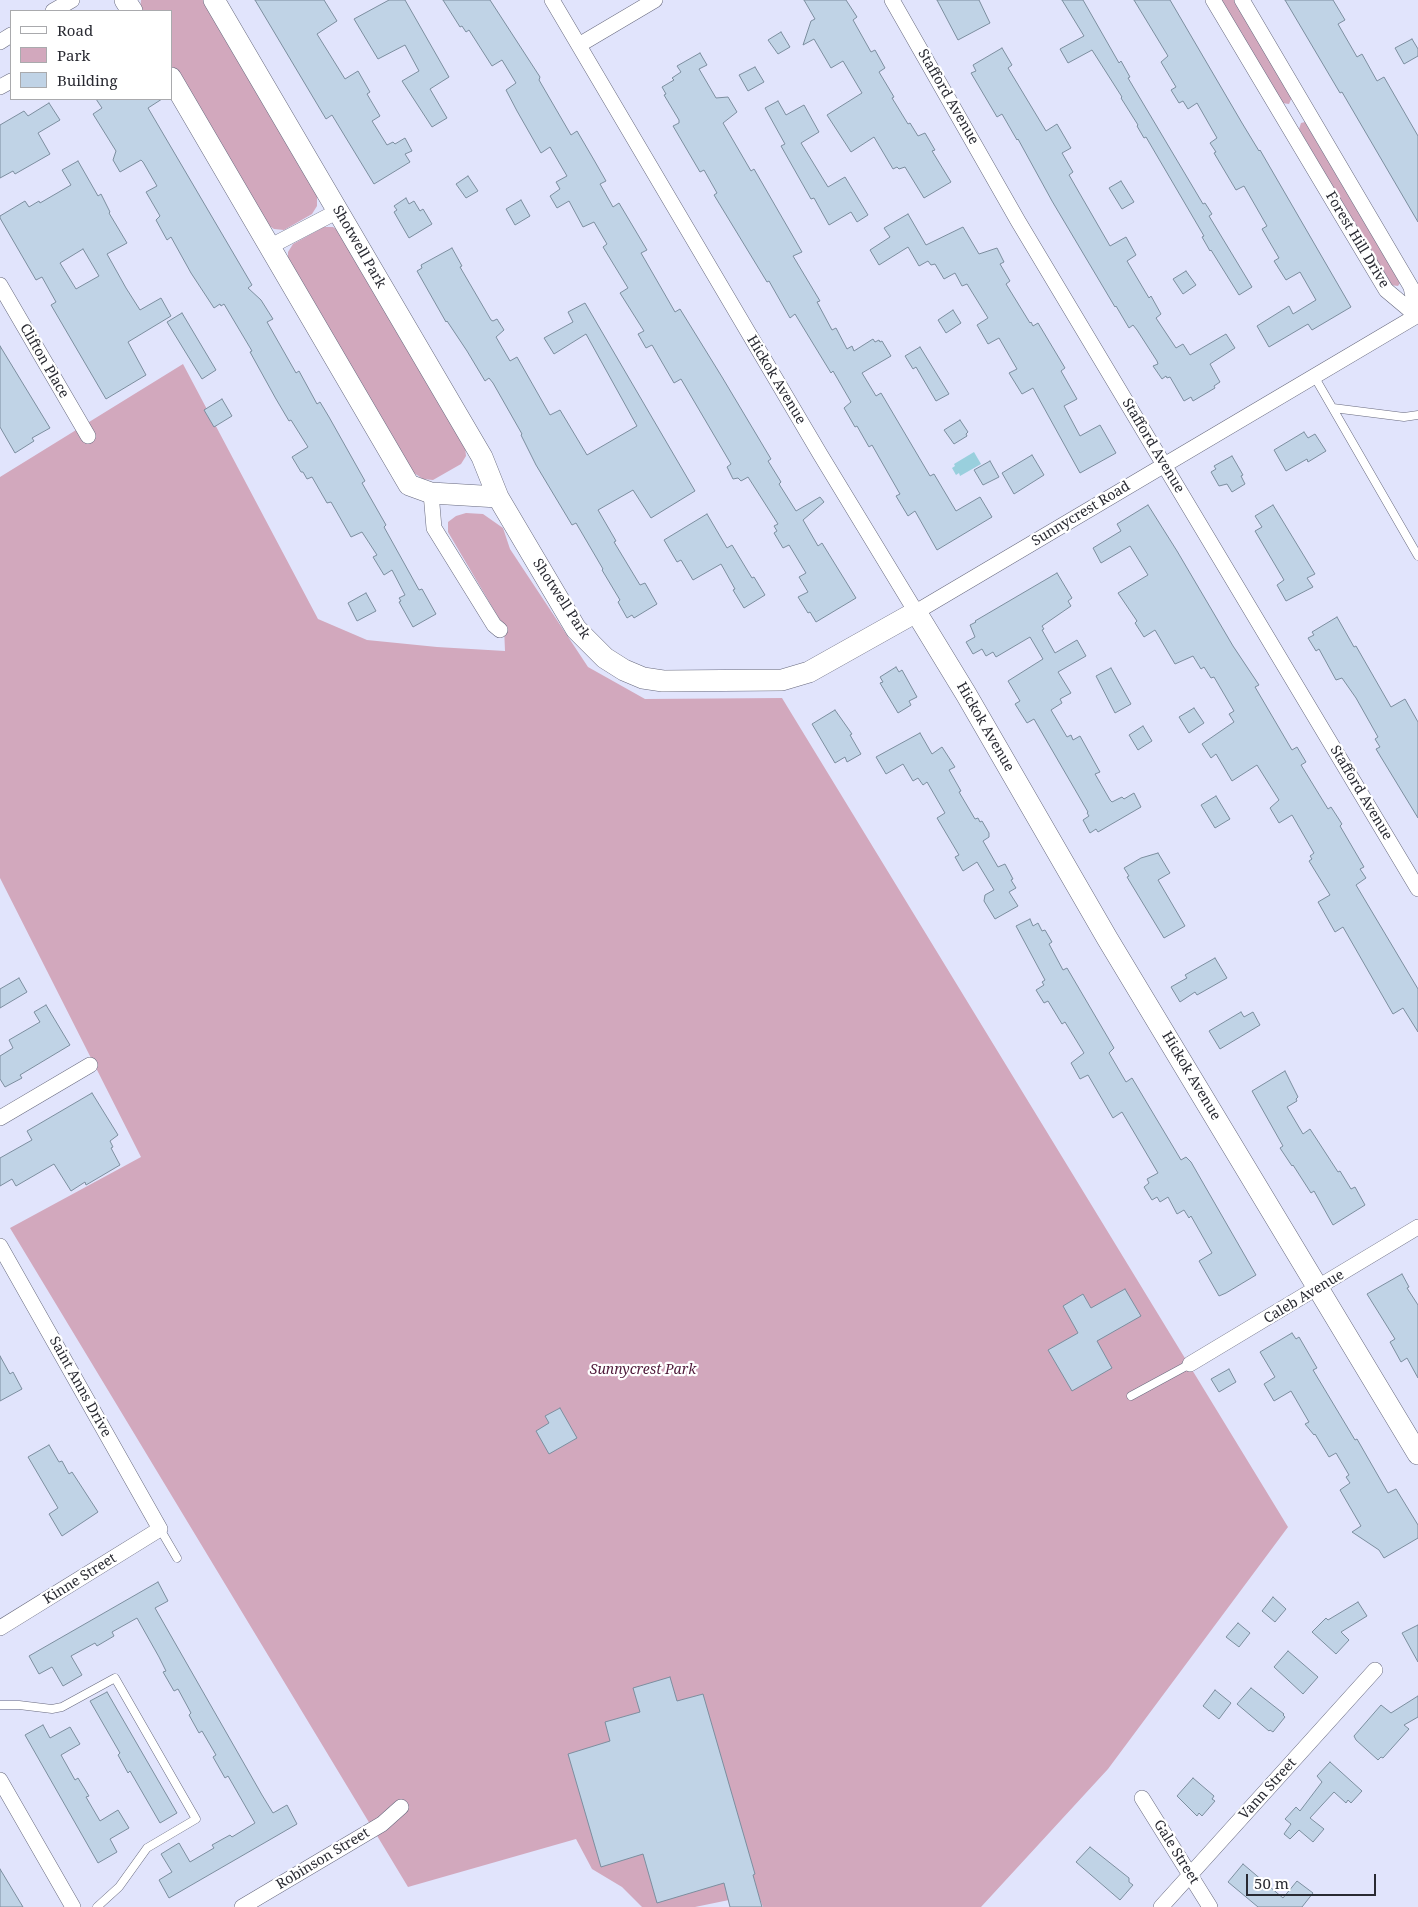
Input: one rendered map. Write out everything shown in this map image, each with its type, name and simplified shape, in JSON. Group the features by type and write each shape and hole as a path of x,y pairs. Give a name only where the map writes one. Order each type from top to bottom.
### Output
{"street":[{"path":"55,10 72,0"},
{"name":"Shotwell Park","path":"214,0 482,457 498,497 576,628 605,658 624,670 643,678 663,681 734,681"},
{"name":"Hickok Avenue","path":"552,0 820,454 966,694 1107,938 1418,1454"},
{"path":"579,45 655,0"},
{"name":"Stafford Avenue","path":"892,0 1018,221 1418,889"},
{"name":"Forest Hill Drive","path":"1214,0 1386,290 1417,316"},
{"name":"Forest Hill Drive","path":"1242,0 1412,287 1417,316"},
{"path":"172,80 409,484 430,493 498,497"},
{"path":"1286,121 1307,110"},
{"path":"271,246 338,211"},
{"name":"Clifton Place","path":"0,285 88,436"},
{"name":"Sunnycrest Road","path":"734,681 782,680 809,672 916,612 1417,316"},
{"path":"430,493 434,528 494,625 500,630"},
{"path":"0,1118 90,1065"},
{"name":"Caleb Avenue","path":"1190,1364 1418,1227"},
{"name":"Saint Anns Drive","path":"0,1246 160,1529"},
{"name":"Kinne Street","path":"0,1628 160,1529"},
{"name":"Vann Street","path":"1161,1907 1375,1670"},
{"path":"0,1780 74,1907"},
{"name":"Gale Street","path":"1142,1798 1210,1907"},
{"name":"Robinson Street","path":"242,1907 382,1824 401,1808"}],"lane":[{"path":"1314,376 1418,556"},
{"path":"1333,408 1404,417 1418,415"},
{"path":"1131,1396 1190,1364"},
{"path":"160,1529 177,1558"},
{"path":"0,1705 11,1704 52,1709 62,1707 115,1678 196,1819 147,1848 119,1887 97,1907"}],"green space":[{"path":"141,0 203,0 317,195 317,206 312,214 284,230 274,229 265,223 172,68 172,10 140,10"},
{"path":"1221,0 1234,0 1292,97 1289,104 1282,103"},
{"path":"1305,122 1400,283 1398,286 1390,285 1299,129 1301,123"},
{"path":"324,227 333,227 342,233 465,446 466,456 461,464 433,480 423,479 414,473 288,263 288,252 293,244"},
{"name":"Sunnycrest Park","path":"183,364 318,619 367,640 505,651 504,627 448,532 448,522 456,516 466,513 483,514 503,528 510,549 588,667 645,699 782,698 1288,1527 1108,1769 981,1907 763,1907 758,1894 695,1907 642,1907 622,1887 592,1869 576,1839 408,1887 10,1228 141,1157 0,878 0,477"}],"shaded area":[{"path":"974,452 981,464 960,476 959,473 956,475 952,468 955,466 954,464"}],"building":[{"path":"255,0 324,0 337,21 317,34 345,79 358,71 370,92 367,94 380,116 372,121 387,145 393,142 395,144 405,138 412,151 405,154 410,162 374,184 332,115 326,119"},
{"path":"389,0 405,0 449,77 430,89 447,118 432,127 402,81 419,71 405,45 378,59 354,19"},
{"path":"443,0 490,0 540,77 539,80 571,135 577,131 606,181 600,184 613,207 619,203 647,250 641,253 675,312 680,309 722,377 771,459 768,461 781,482 779,484 796,511 820,497 824,502 803,520 818,546 822,543 856,598 816,622 810,612 808,613 798,597 808,592 799,577 806,573 789,545 783,548 774,533 777,531 774,526 778,524 748,477 741,481 738,478 733,479 727,467 731,464 681,379 674,383 652,345 646,348 638,334 644,331 620,293 628,288 603,247 607,244 594,222 583,227 569,201 557,208 550,196 560,189 556,182 567,176 550,147 541,153 517,111 506,90 516,83 502,60 492,66 469,30 466,32 462,26 460,27"},
{"path":"804,0 846,0 857,17 853,20 871,52 875,50 885,68 879,72 894,97 892,98 918,136 925,133 935,150 932,151 951,182 924,198 905,167 893,169 874,137 851,152 827,115 862,93 843,61 831,68 814,39 803,45 811,21 815,19"},
{"path":"937,0 979,0 990,23 958,40"},
{"path":"1062,0 1083,0 1119,63 1121,61 1130,77 1128,78 1203,204 1205,203 1212,214 1209,216 1252,287 1239,295 1210,251 1202,237 1204,236 1146,137 1144,138 1122,97 1092,50 1068,63 1060,49 1084,36"},
{"path":"1134,0 1170,0 1351,307 1312,330 1308,324 1269,347 1257,326 1289,306 1293,314 1316,300 1300,272 1286,280 1274,261 1279,258 1262,229 1267,226 1244,186 1236,190 1214,153 1216,152 1210,143 1217,138 1197,103 1188,109 1183,101 1179,103 1171,90 1176,87 1161,62 1168,56"},
{"path":"1285,0 1333,0 1345,20 1338,24 1357,57 1362,54 1377,81 1384,77 1418,136 1418,222 1342,92 1340,93"},
{"path":"781,32 790,47 778,54 768,40"},
{"path":"1412,39 1418,49 1418,56 1404,64 1395,48"},
{"path":"1002,48 1012,65 1008,68 1046,131 1057,124 1071,148 1062,153 1073,172 1069,175 1110,246 1126,237 1136,255 1127,261 1149,298 1151,296 1161,314 1156,318 1176,348 1183,344 1190,355 1226,334 1235,348 1210,364 1220,382 1214,386 1215,388 1193,401 1191,397 1184,401 1170,377 1167,378 1166,376 1162,379 1153,366 1158,364 1157,361 1137,330 1133,325 1129,328 1115,307 1052,201 1018,139 1002,114 997,117 971,73 976,71 973,65"},
{"path":"700,53 707,65 699,69 716,98 728,97 737,112 723,123 751,171 754,169 802,252 793,256 820,301 817,302 832,330 836,328 847,349 852,346 854,351 873,339 875,342 882,341 891,356 862,373 876,396 881,393 930,476 934,474 956,511 980,497 992,517 937,550 915,511 908,516 896,496 900,494 872,445 869,447 844,408 851,402 833,371 831,373 795,314 790,318 769,281 767,282 714,195 717,193 704,170 700,172 673,126 679,123 679,120 664,95 666,94 662,87 674,80 672,78 681,72 677,66"},
{"path":"755,67 764,82 748,91 739,75"},
{"path":"97,100 160,100 148,108 252,285 248,288 261,300 273,319 267,322 296,373 299,371 317,404 320,402 329,417 365,481 362,483 386,525 384,527 419,590 422,589 436,614 413,627 399,602 401,601 399,598 405,595 392,570 384,575 373,557 377,555 362,532 351,537 331,502 327,503 312,477 307,479 303,472 301,472 292,457 308,447 276,399 250,352 252,351 224,304 214,308 191,273 171,237 167,240 156,220 160,216 146,192 157,186 143,162 141,160 120,172 113,160 116,151 93,114 102,108"},
{"path":"778,101 786,115 804,105 819,132 801,143 828,187 845,177 868,215 857,222 851,212 829,225 814,198 811,199 781,146 785,144 765,108"},
{"path":"49,103 60,120 38,133 50,154 15,174 13,171 0,178 0,125 24,111 28,116"},
{"path":"78,161 98,196 101,194 109,213 127,243 107,254 140,310 161,298 171,316 128,342 146,375 106,399 51,305 56,302 42,277 36,280 0,218 0,216 25,201 29,207 39,201 40,203 71,185 62,170","holes":["83,249 99,276 76,289 60,263"]},
{"path":"468,176 478,191 466,198 456,184"},
{"path":"1121,181 1134,202 1122,209 1109,188"},
{"path":"406,198 409,204 414,201 420,211 423,209 432,224 409,238 394,212 397,210 394,206"},
{"path":"521,200 530,216 515,225 506,209"},
{"path":"908,214 926,245 963,227 979,254 997,248 1004,262 1000,264 1010,281 1006,284 1030,323 1033,326 1038,323 1065,368 1061,371 1077,399 1064,406 1080,436 1100,425 1116,453 1080,473 1033,388 1022,394 1009,373 1017,369 999,338 988,344 977,325 988,318 967,284 962,286 955,273 944,279 935,264 931,265 928,261 919,266 908,247 879,265 870,250 890,237 884,228"},
{"path":"452,248 462,266 460,267 491,320 497,319 504,330 496,337 510,361 517,357 550,415 560,410 587,455 637,426 586,334 554,354 544,338 573,322 568,312 585,303 695,491 651,518 633,490 598,510 616,541 614,542 640,585 645,583 657,604 634,618 632,615 627,618 618,602 620,600 603,569 576,523 572,525 536,465 522,434 493,383 489,378 485,381 467,351 446,322 417,271 422,268 421,265"},
{"path":"1186,271 1196,285 1183,294 1173,279"},
{"path":"953,310 961,323 946,333 938,320"},
{"path":"182,313 216,370 202,379 167,322"},
{"path":"0,346 50,428 32,438 34,441 15,453 0,427"},
{"path":"920,347 949,394 936,401 916,367 913,369 905,356"},
{"path":"222,399 232,416 214,427 204,410"},
{"path":"960,420 968,432 967,436 954,444 944,430"},
{"path":"1304,432 1308,438 1315,434 1326,451 1308,462 1307,459 1286,471 1274,450"},
{"path":"1032,455 1044,475 1014,494 1002,473"},
{"path":"1232,456 1243,475 1241,476 1245,484 1232,492 1227,484 1219,486 1211,472 1216,469 1214,466"},
{"path":"990,461 999,477 983,485 974,470"},
{"path":"1148,505 1233,646 1259,685 1255,687 1292,750 1297,747 1306,762 1301,765 1328,809 1331,807 1342,824 1340,826 1364,867 1360,869 1366,878 1356,885 1418,989 1418,1032 1403,1008 1393,1014 1343,927 1335,932 1318,902 1330,895 1309,861 1312,859 1310,856 1314,853 1292,815 1279,823 1270,808 1279,800 1257,765 1232,781 1216,754 1211,758 1202,744 1234,722 1229,714 1234,711 1214,677 1211,678 1204,667 1201,669 1193,656 1175,664 1155,630 1144,637 1135,623 1137,621 1118,593 1148,575 1130,546 1101,563 1093,548 1121,531 1117,524"},
{"path":"1273,505 1315,574 1307,578 1313,587 1286,601 1277,585 1284,580 1255,531 1262,527 1255,516"},
{"path":"707,514 727,548 732,545 765,595 744,608 721,564 693,580 681,560 677,562 664,540"},
{"path":"1057,573 1072,598 1068,601 1071,606 1042,626 1044,629 1042,630 1055,653 1077,640 1086,656 1058,672 1071,693 1060,699 1062,703 1051,710 1067,737 1071,735 1073,740 1080,736 1100,772 1095,774 1110,800 1112,802 1122,797 1124,799 1134,793 1141,807 1098,832 1096,829 1090,833 1083,820 1089,816 1088,812 1034,719 1027,723 1015,704 1020,701 1008,681 1043,659 1030,637 996,657 993,652 986,656 982,649 973,654 966,642 975,637 970,625 975,621"},
{"path":"366,593 376,611 357,621 348,603"},
{"path":"1337,617 1391,707 1405,699 1418,722 1418,818 1376,749 1380,747 1375,739 1378,737 1356,698 1342,678 1336,680 1319,649 1316,651 1308,638 1314,635 1312,632"},
{"path":"896,667 899,672 902,670 917,697 909,701 911,705 898,713 880,683 883,682 880,677"},
{"path":"1111,668 1131,704 1115,713 1096,676"},
{"path":"1194,708 1204,723 1189,733 1179,717"},
{"path":"835,710 852,734 850,735 861,754 847,762 845,757 835,763 812,724"},
{"path":"1143,726 1152,741 1138,750 1129,735"},
{"path":"920,733 932,754 942,747 955,767 949,770 961,791 959,792 975,819 978,818 980,822 982,821 989,833 989,837 983,841 998,867 1005,864 1013,879 1011,880 1016,888 1009,892 1018,906 995,919 984,901 985,895 994,890 977,862 963,871 955,857 959,855 937,818 945,813 927,782 923,785 918,778 913,781 903,764 886,774 876,757"},
{"path":"1216,796 1230,819 1215,828 1201,805"},
{"path":"1158,853 1170,873 1158,880 1185,926 1164,938 1127,877 1129,876 1124,868 1141,858"},
{"path":"1030,919 1033,926 1038,923 1042,931 1045,930 1052,942 1049,944 1063,970 1067,968 1114,1048 1109,1053 1126,1082 1132,1078 1181,1160 1186,1157 1191,1162 1256,1275 1226,1293 1219,1296 1199,1261 1212,1253 1191,1216 1189,1218 1184,1210 1177,1214 1168,1197 1160,1202 1157,1197 1152,1200 1144,1187 1149,1183 1147,1179 1158,1173 1122,1112 1113,1118 1088,1075 1080,1079 1071,1063 1084,1053 1065,1022 1062,1024 1048,1001 1044,1003 1036,990 1044,985 1042,982 1045,980 1016,926"},
{"path":"1215,958 1227,978 1197,995 1195,992 1180,1002 1171,987 1187,978 1185,975"},
{"path":"19,978 27,992 0,1008 0,989"},
{"path":"46,1005 70,1045 20,1075 22,1078 5,1087 0,1079 0,1056 13,1048 9,1040 40,1022 34,1012"},
{"path":"1241,1012 1244,1017 1253,1012 1260,1025 1220,1049 1209,1031"},
{"path":"1285,1071 1298,1097 1297,1101 1287,1107 1303,1134 1310,1129 1338,1172 1340,1171 1351,1189 1355,1187 1365,1205 1333,1225 1314,1191 1311,1193 1280,1148 1283,1146 1252,1091"},
{"path":"92,1093 118,1135 110,1141 113,1147 111,1148 120,1165 86,1185 85,1182 71,1191 54,1164 16,1186 12,1179 0,1186 0,1158 32,1140 27,1131"},
{"path":"1402,1274 1409,1287 1407,1288 1418,1305 1418,1378 1407,1358 1401,1362 1390,1342 1395,1339 1367,1294"},
{"path":"1125,1289 1141,1316 1097,1341 1112,1368 1072,1391 1048,1350 1078,1333 1063,1306 1083,1294 1091,1308"},
{"path":"1292,1333 1296,1339 1299,1337 1317,1368 1313,1370 1355,1440 1357,1439 1388,1493 1396,1489 1418,1525 1418,1538 1384,1558 1379,1550 1352,1532 1361,1526 1340,1490 1350,1483 1346,1477 1349,1475 1336,1453 1329,1457 1315,1434 1305,1424 1309,1422 1291,1391 1274,1401 1264,1384 1275,1377 1260,1352"},
{"path":"0,1356 10,1374 13,1372 22,1389 0,1401"},
{"path":"1229,1369 1236,1382 1219,1392 1211,1379"},
{"path":"560,1408 577,1438 549,1454 536,1431 549,1423 545,1416"},
{"path":"49,1445 59,1462 62,1461 69,1474 72,1472 98,1512 62,1536 49,1514 58,1508 28,1457"},
{"path":"158,1582 168,1601 155,1608 262,1795 273,1813 287,1805 297,1824 169,1898 159,1880 172,1872 161,1854 179,1843 190,1862 214,1848 212,1845 230,1835 232,1837 255,1823 228,1776 225,1778 213,1757 216,1755 202,1731 199,1733 178,1689 174,1691 163,1672 166,1671 137,1618 112,1632 114,1636 97,1646 95,1643 71,1656 82,1675 63,1686 52,1667 39,1674 29,1656"},
{"path":"1273,1597 1286,1609 1275,1622 1262,1611"},
{"path":"1358,1602 1367,1616 1341,1632 1349,1640 1336,1654 1312,1632 1326,1618 1328,1620"},
{"path":"1238,1623 1250,1633 1239,1647 1226,1637"},
{"path":"1418,1625 1418,1662 1402,1633"},
{"path":"1288,1651 1318,1677 1303,1694 1274,1667"},
{"path":"670,1677 677,1701 703,1694 755,1874 753,1875 762,1907 730,1907 724,1883 657,1903 643,1854 601,1867 568,1754 610,1741 605,1722 640,1712 633,1688"},
{"path":"1251,1688 1284,1714 1285,1717 1273,1732 1269,1731 1237,1704"},
{"path":"1215,1690 1231,1703 1219,1719 1203,1706"},
{"path":"107,1692 177,1813 160,1823 130,1771 128,1773 118,1755 120,1753 90,1701"},
{"path":"1418,1696 1418,1717 1404,1725 1409,1729 1383,1758 1381,1757 1378,1760 1356,1740 1354,1736 1381,1705 1391,1713"},
{"path":"43,1725 50,1738 70,1727 80,1744 61,1755 75,1780 78,1778 89,1796 86,1797 100,1821 118,1810 129,1828 110,1839 117,1852 98,1863 25,1735"},
{"path":"1330,1762 1362,1791 1351,1803 1348,1800 1346,1803 1334,1792 1310,1818 1324,1829 1313,1842 1299,1830 1290,1839 1284,1834 1291,1824 1285,1819 1296,1807 1300,1811 1322,1782 1317,1776"},
{"path":"1193,1778 1214,1796 1212,1799 1215,1801 1202,1816 1199,1813 1197,1816 1177,1796"},
{"path":"1090,1847 1129,1878 1129,1882 1133,1885 1120,1900 1076,1862"},
{"path":"1243,1864 1283,1898 1297,1881 1313,1893 1302,1907 1258,1907 1228,1882"},
{"path":"0,1869 23,1907 0,1907"}]}
